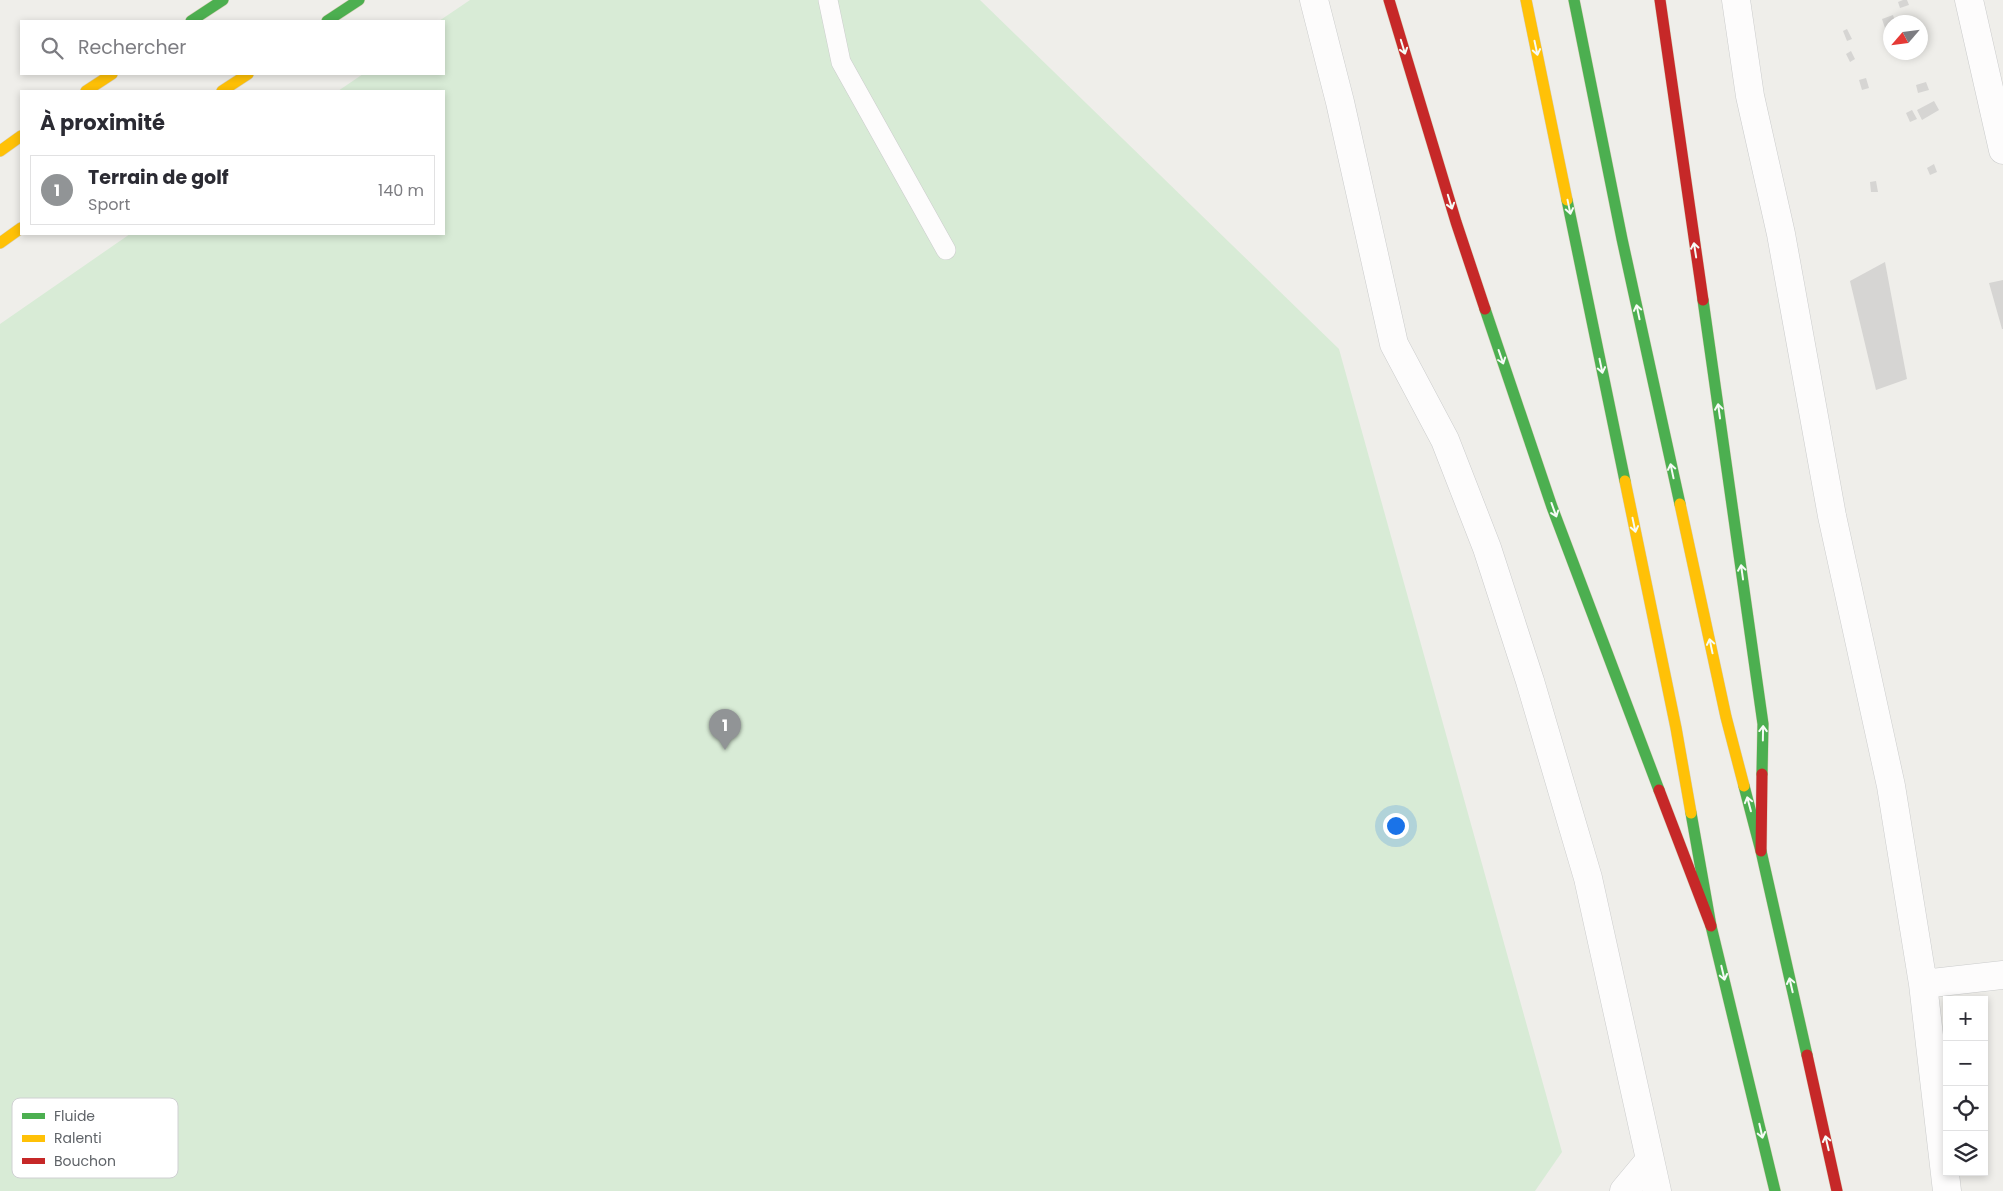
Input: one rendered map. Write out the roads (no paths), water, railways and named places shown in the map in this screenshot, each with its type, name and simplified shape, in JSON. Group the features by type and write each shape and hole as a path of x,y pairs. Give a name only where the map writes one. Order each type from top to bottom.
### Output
{"main road":[{"path":"193,20 223,0"},
{"path":"329,20 359,0"},
{"path":"1389,0 1456,222 1552,507 1712,926"},
{"path":"1526,0 1676,728 1712,926 1775,1191"},
{"path":"1574,0 1622,239 1726,717 1762,851 1837,1191"},
{"path":"1660,0 1763,724 1762,851"},
{"path":"88,90 110,75"},
{"path":"224,90 246,75"},
{"path":"0,151 20,137"},
{"path":"0,242 20,229"}],"street":[{"path":"1314,0 1340,102 1394,344 1445,440 1487,548 1530,681 1588,878 1657,1191"},
{"path":"1736,0 1750,96 1781,234 1832,516 1891,786 1923,984 1947,1191"},
{"path":"1969,0 2003,150"},
{"path":"1923,984 2003,975"},
{"path":"1624,1191 1649,1161"}],"lane":[{"path":"828,0 841,62 946,250"}],"place":[{"name":"Terrain de golf","path":"725,750"}]}
